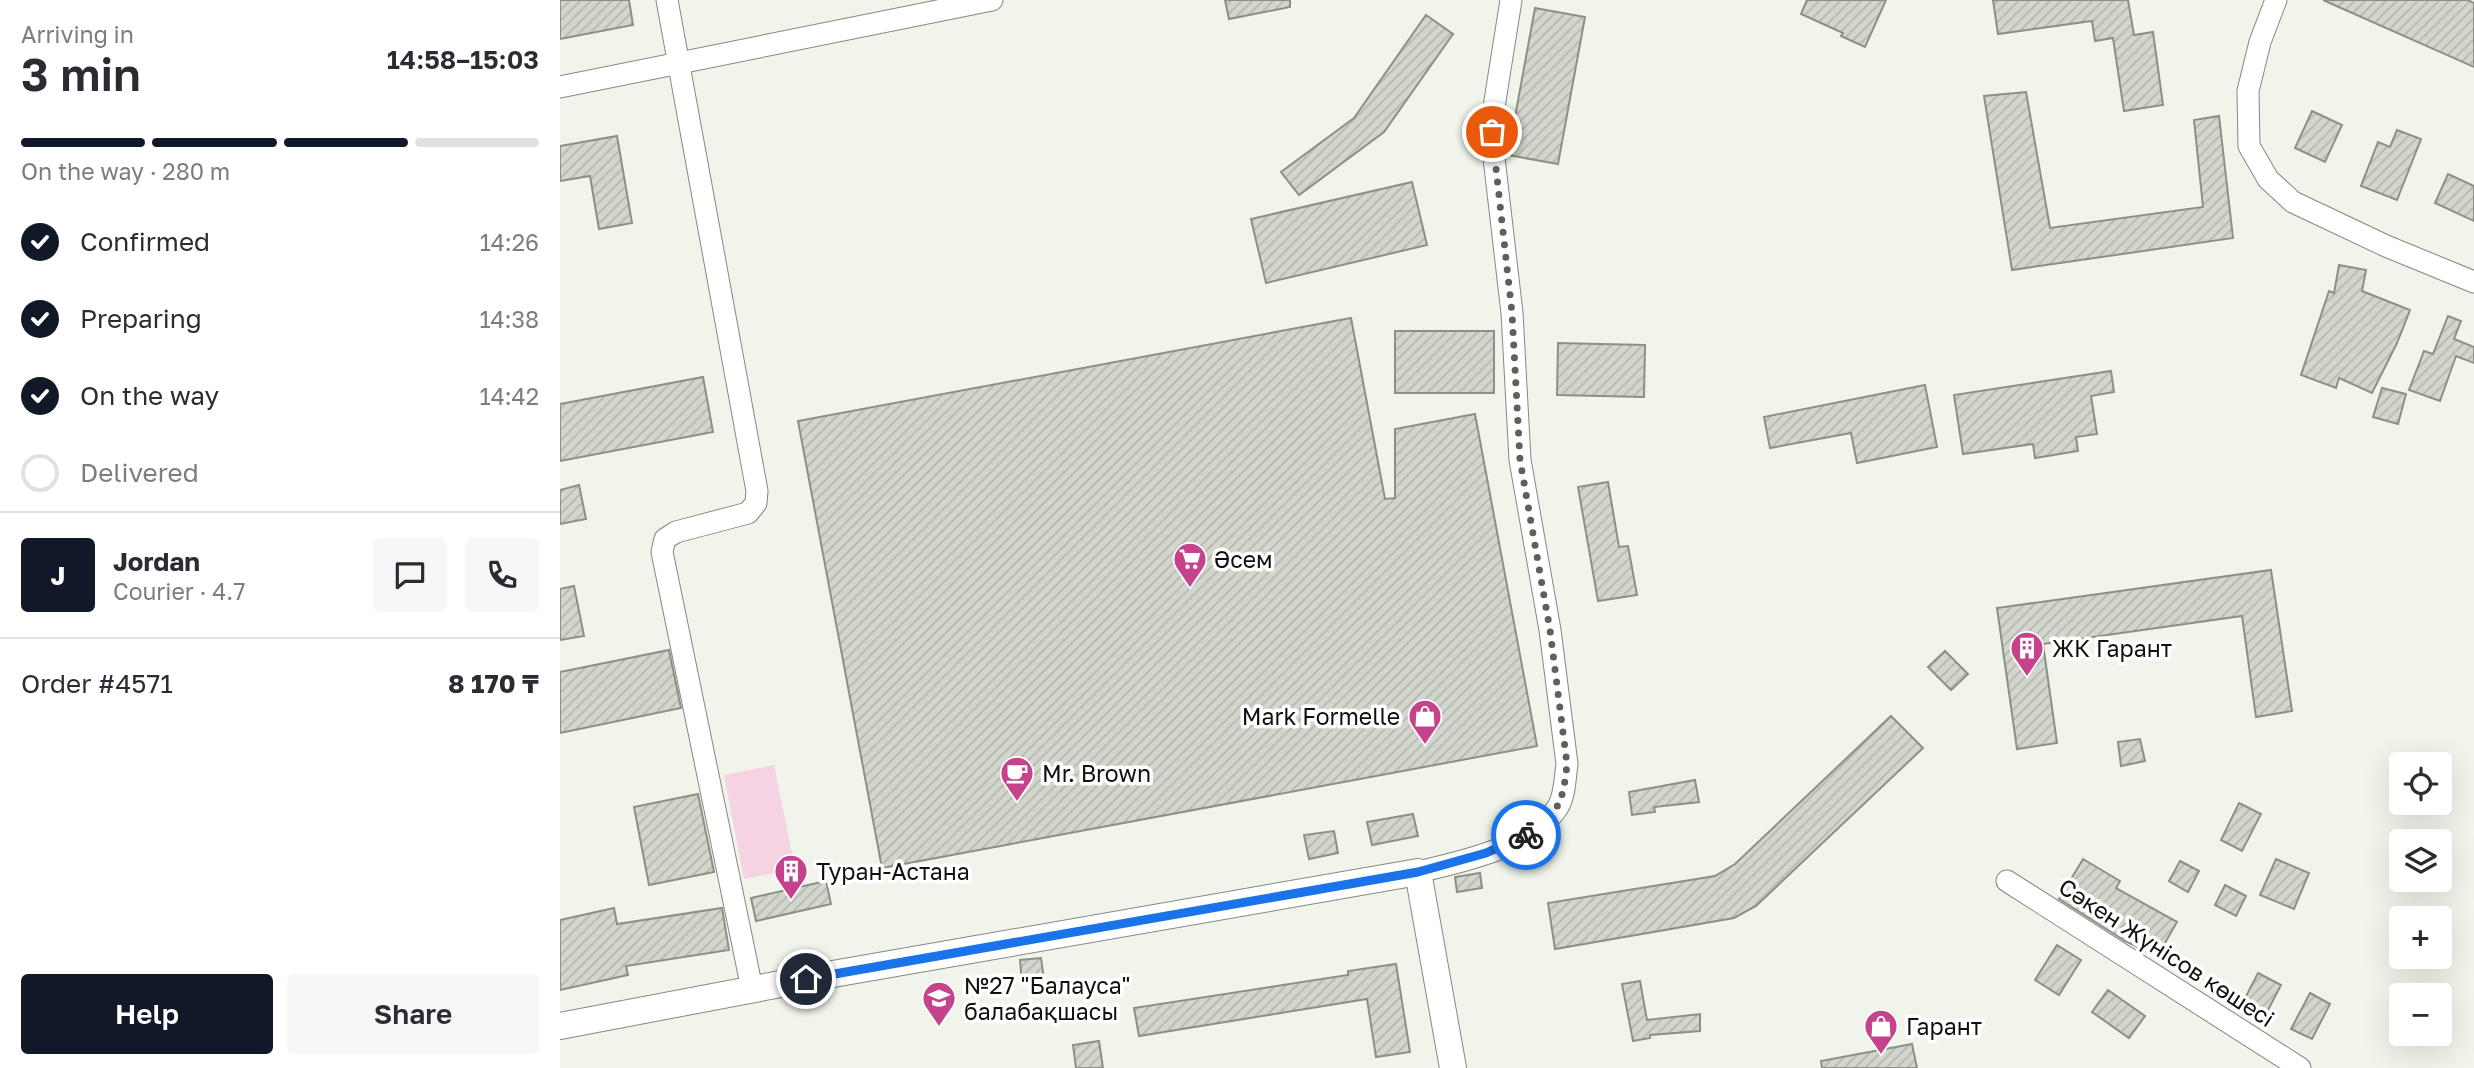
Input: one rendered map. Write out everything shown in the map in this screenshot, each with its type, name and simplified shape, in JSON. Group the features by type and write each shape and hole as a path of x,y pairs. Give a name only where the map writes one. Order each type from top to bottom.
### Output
{"street":[{"path":"667,0 757,491 755,503 748,513 676,532 665,539 662,552 752,989"},
{"path":"560,87 992,0"},
{"path":"560,1026 752,989 1418,872 1486,853 1518,840 1546,822 1560,804 1567,764 1550,630 1520,460 1512,313 1494,158 1494,107 1510,0"},
{"path":"2276,0 2260,42 2248,91 2249,146 2267,179 2293,202 2386,246 2474,282"},
{"path":"1418,872 1453,1068"},
{"name":"Сәкен Жүнісов көшесі","path":"2007,881 2300,1068"}],"shaded area":[{"path":"774,765 795,869 744,879 724,775"}],"building":[{"path":"560,0 629,0 633,25 560,39"},
{"path":"1225,0 1290,0 1290,7 1229,19"},
{"path":"1807,0 1886,0 1865,47 1841,36 1843,33 1801,14"},
{"path":"1993,0 2128,0 2134,35 2153,32 2163,105 2124,111 2113,38 2095,41 2092,21 1998,34"},
{"path":"2323,0 2468,0 2474,3 2474,67"},
{"path":"1535,8 1585,17 1558,164 1508,155"},
{"path":"1426,15 1453,34 1384,132 1299,195 1281,172 1354,118"},
{"path":"2026,92 2050,228 2203,207 2194,120 2219,116 2233,238 2012,270 1984,96"},
{"path":"2312,111 2342,125 2325,162 2295,148"},
{"path":"2397,130 2421,139 2397,200 2361,186 2378,142 2390,147"},
{"path":"617,136 632,223 599,229 590,176 560,181 560,146"},
{"path":"2448,174 2474,186 2474,221 2435,203"},
{"path":"1412,182 1427,245 1266,283 1251,219"},
{"path":"2339,265 2366,270 2362,291 2410,310 2372,393 2339,378 2336,388 2301,375 2329,291 2334,293"},
{"path":"2448,316 2461,321 2454,339 2474,347 2474,363 2456,356 2440,401 2409,390 2424,351 2433,354"},
{"name":"Әсем","path":"1351,318 1385,499 1395,498 1395,429 1475,414 1537,746 882,868 798,421"},
{"path":"1395,331 1494,331 1494,393 1395,393"},
{"path":"1558,343 1645,345 1644,397 1557,395"},
{"path":"2111,371 2114,392 2091,396 2097,434 2076,437 2078,451 2035,458 2033,444 1963,454 1954,395"},
{"path":"703,377 713,432 560,461 560,404"},
{"path":"1925,385 1937,447 1857,463 1851,433 1770,448 1764,417"},
{"path":"2382,388 2406,394 2398,424 2373,417"},
{"path":"1608,482 1619,547 1628,546 1637,595 1598,601 1578,487"},
{"path":"579,485 586,519 560,524 560,490"},
{"name":"ЖК Гарант","path":"2271,570 2292,711 2256,717 2242,616 2043,644 2057,743 2017,749 1997,608"},
{"path":"574,586 584,636 560,640 560,589"},
{"path":"669,650 681,708 560,733 560,672"},
{"path":"1945,651 1968,674 1951,690 1928,667"},
{"path":"1891,716 1923,748 1756,906 1734,918 1555,949 1548,903 1715,876 1735,864"},
{"path":"2140,739 2145,761 2121,766 2118,742"},
{"path":"1695,780 1699,802 1654,807 1655,812 1632,815 1629,792"},
{"path":"698,794 714,872 649,885 634,807"},
{"path":"2239,803 2261,814 2242,851 2221,840"},
{"path":"1413,814 1418,836 1372,845 1367,822"},
{"path":"1334,831 1338,853 1309,859 1304,835"},
{"path":"2083,859 2120,881 2116,888 2177,922 2157,957 2125,941 2059,899"},
{"path":"2276,859 2309,873 2294,909 2260,895"},
{"path":"2180,861 2199,871 2188,892 2169,881"},
{"path":"1480,873 1482,888 1457,892 1455,877"},
{"name":"Туран-Астана","path":"826,881 831,904 756,921 751,898"},
{"path":"2225,885 2246,896 2236,916 2215,905"},
{"path":"614,908 617,924 722,908 729,950 626,966 628,975 560,990 560,920"},
{"path":"2057,945 2081,960 2059,995 2035,980"},
{"path":"1041,958 1044,979 1022,983 1020,960"},
{"path":"1396,964 1410,1052 1376,1057 1367,999 1139,1036 1134,1008 1348,975 1348,971"},
{"path":"2258,973 2281,985 2266,1014 2243,1002"},
{"path":"1640,981 1647,1020 1700,1014 1700,1031 1650,1035 1650,1038 1633,1041 1622,984"},
{"path":"2108,990 2145,1016 2129,1038 2092,1012"},
{"path":"2310,993 2330,1004 2312,1039 2291,1029"},
{"path":"1099,1041 1103,1068 1076,1068 1073,1045"},
{"name":"Гарант","path":"1912,1044 1917,1068 1822,1068 1821,1061"}],"way so far":[{"path":"1492,132 1512,313 1520,460 1550,630 1567,764 1560,804 1546,822 1526,835"}],"place":[{"name":"Әсем","path":"1190,589"},
{"name":"ЖК Гарант","path":"2027,678"},
{"name":"Mark Formelle","path":"1425,746"},
{"name":"Mr. Brown","path":"1017,803"},
{"name":"Туран-Астана","path":"791,901"},
{"name":"№27 \"Балауса\" балабақшасы","path":"939,1028"},
{"name":"Гарант","path":"1881,1056"}],"route":[{"path":"806,979 1418,872 1486,853 1526,835"}]}
